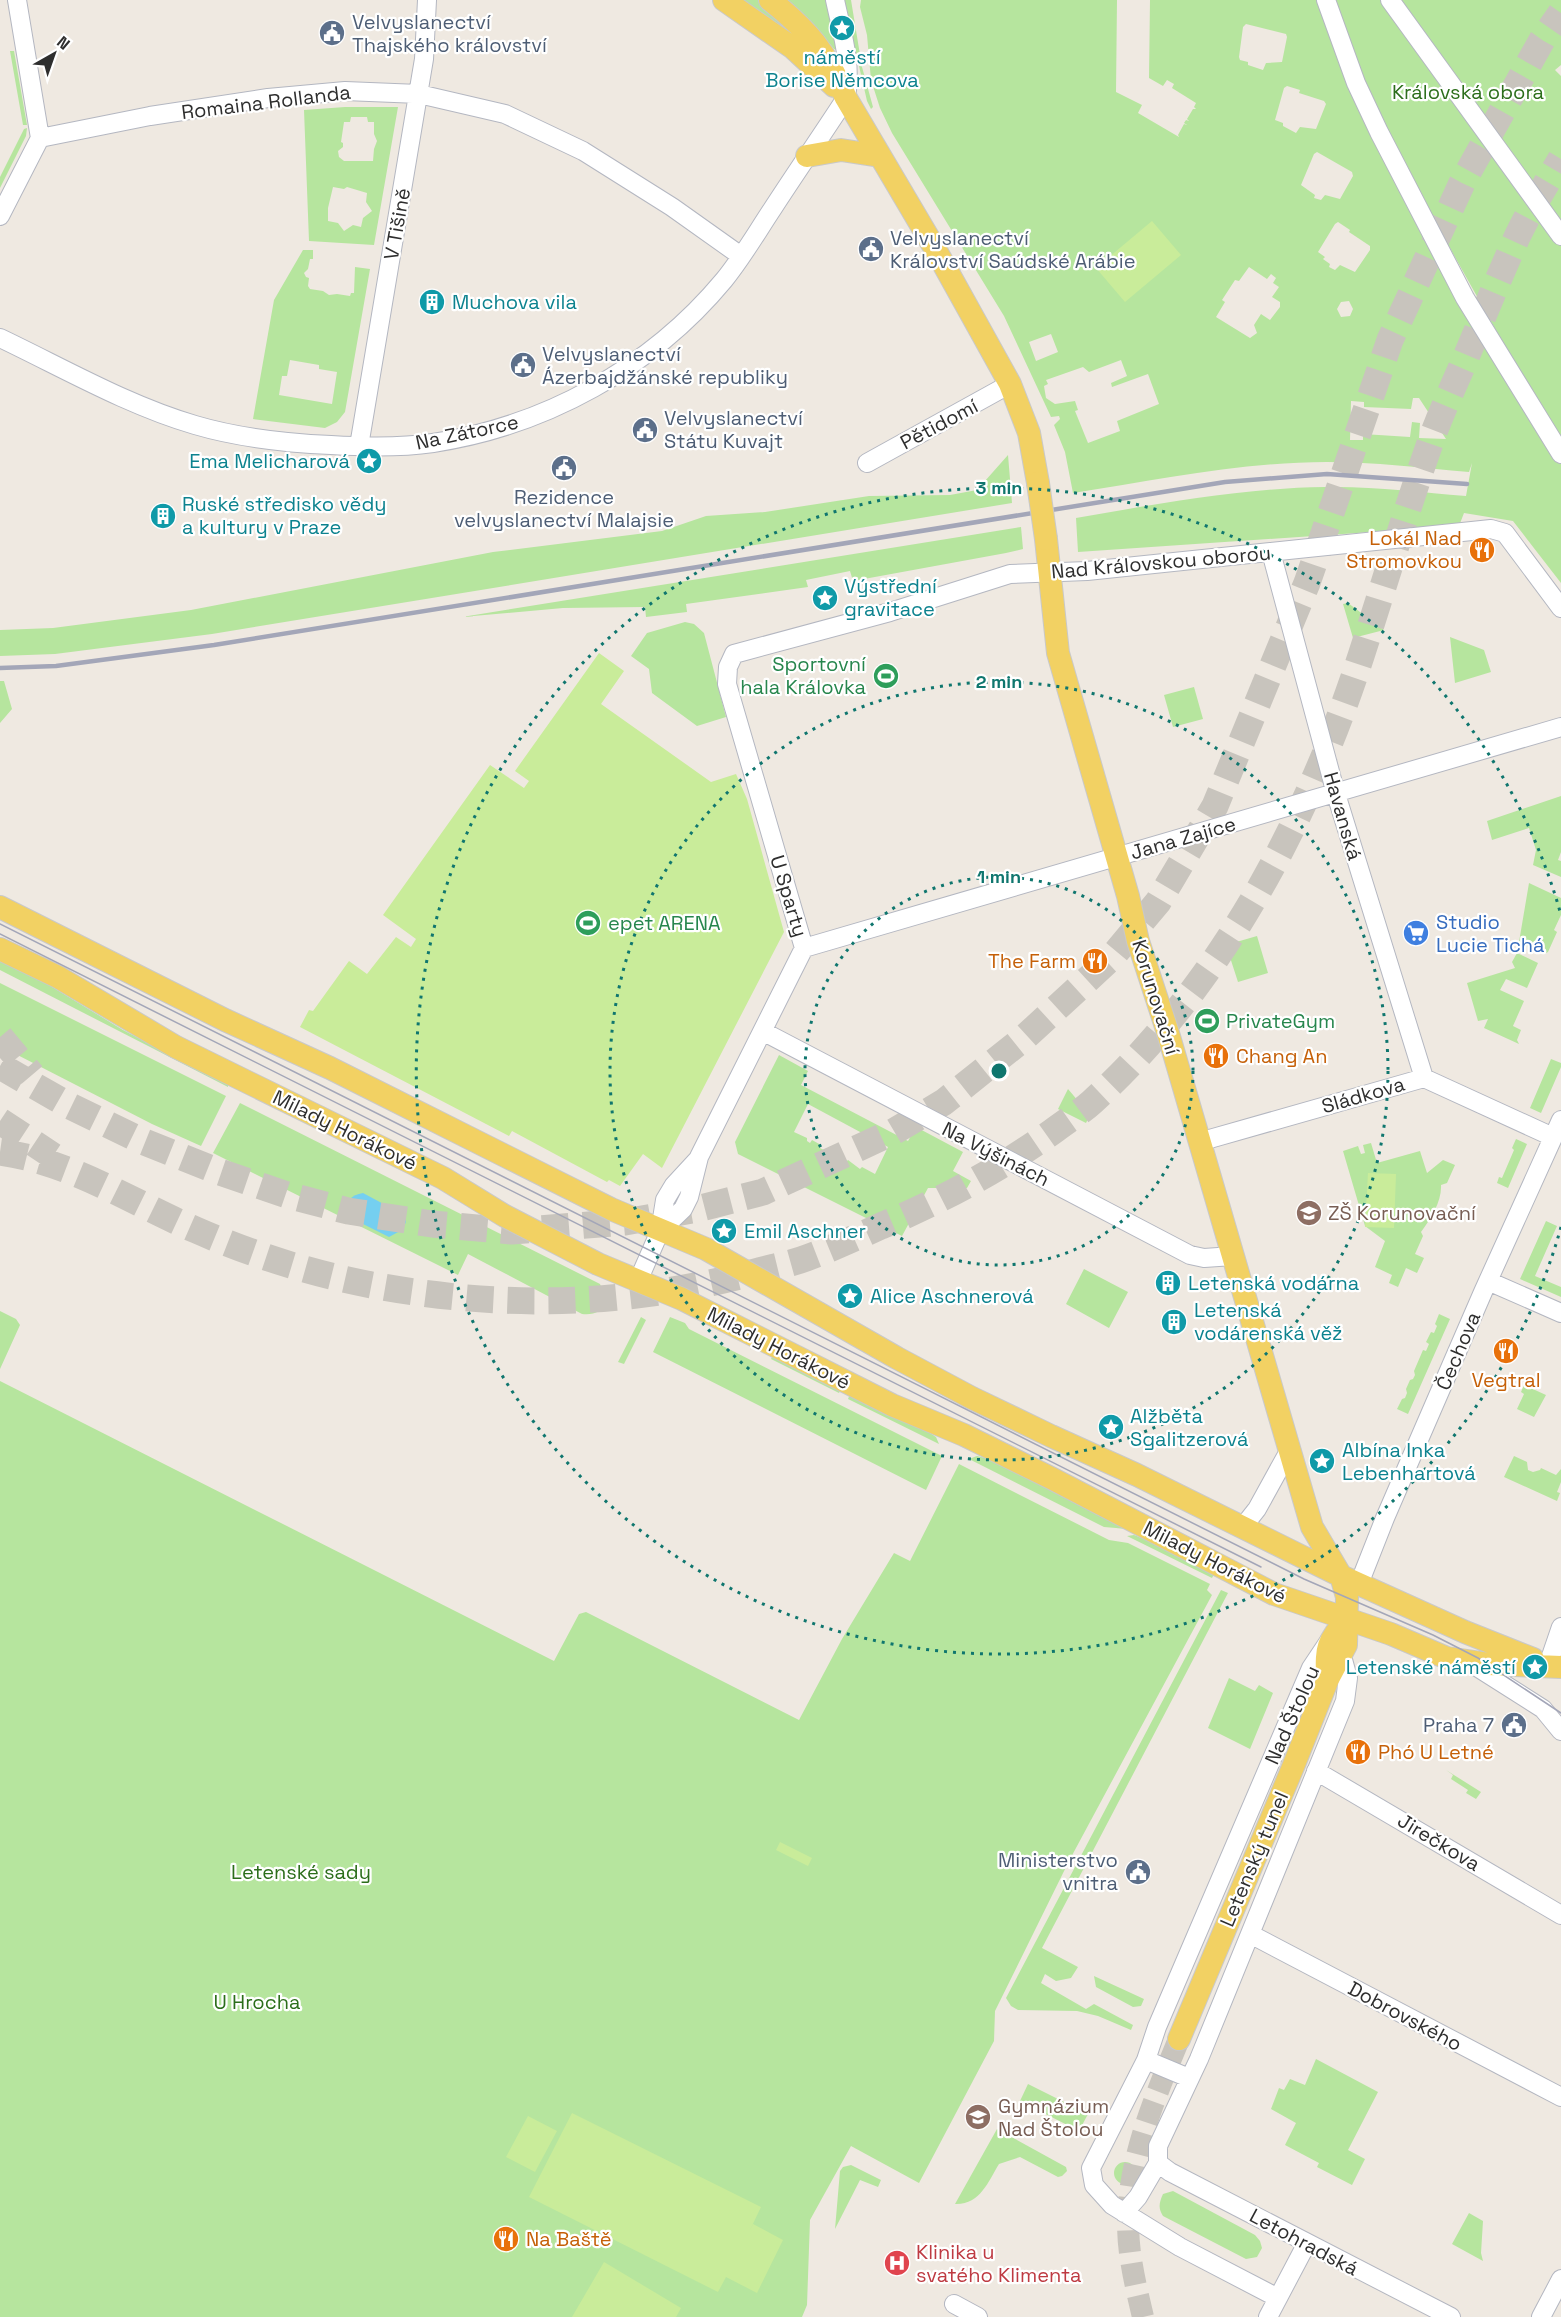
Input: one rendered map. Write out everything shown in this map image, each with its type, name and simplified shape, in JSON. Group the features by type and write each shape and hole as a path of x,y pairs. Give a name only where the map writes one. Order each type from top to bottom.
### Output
{"main road":[{"path":"724,0 793,48 846,98"},
{"path":"770,0 799,24 825,55 846,98"},
{"name":"Korunovační","path":"846,98 934,247 1010,384 1029,433 1046,539 1058,653 1117,857 1138,941 1168,1033 1288,1451 1312,1527 1350,1580 1347,1619"},
{"path":"807,156 841,150 880,156"},
{"path":"0,907 225,1020 330,1068 611,1209 706,1249 972,1398 1137,1475 1350,1580 1465,1632 1554,1666"},
{"name":"Milady Horákové","path":"0,949 58,977 176,1047 443,1178 505,1216 586,1258 682,1299 892,1405 964,1435 1274,1594 1347,1619 1447,1658 1467,1661"},
{"name":"Letenský tunel","path":"1179,2039 1293,1767 1328,1679 1336,1647 1347,1619"},
{"path":"1467,1661 1554,1666"}],"street":[{"path":"0,216 40,138 17,0"},
{"name":"V Tišině","path":"359,446 418,94 427,33 427,0"},
{"path":"835,0 848,62 849,82 846,98"},
{"path":"1326,0 1356,83 1379,132 1465,298 1560,452"},
{"path":"1390,0 1561,236"},
{"name":"Romaina Rollanda","path":"40,138 150,116 268,98 345,91 418,94 505,114 583,151 672,207 741,256"},
{"name":"Na Zátorce","path":"0,338 159,413 196,426 234,435 359,446 398,446 464,437 527,420 611,377 653,348 702,303 725,279 846,98"},
{"name":"Pětidomí","path":"867,463 1010,384"},
{"name":"Nad Královskou oborou","path":"734,654 890,612 1010,574 1049,574 1498,530 1505,533 1561,608"},
{"name":"Havanská","path":"1271,552 1336,794 1424,1078"},
{"name":"U Sparty","path":"638,1281 660,1231 665,1200 674,1185 699,1157 764,1032 804,948 727,684 728,666 734,654"},
{"name":"Jana Zajíce","path":"804,948 1561,727"},
{"name":"Na Výšinách","path":"764,1032 1190,1255 1204,1258 1233,1256"},
{"name":"Sládkova","path":"1199,1143 1424,1078 1553,1137"},
{"name":"Čechova","path":"1350,1580 1389,1510 1488,1281 1561,1120"},
{"path":"1488,1281 1561,1313"},
{"path":"1242,1528 1257,1509 1288,1451"},
{"path":"1554,1666 1561,1627"},
{"name":"Nad Štolou","path":"1336,1647 1348,1678 1345,1701 1316,1771 1250,1934 1158,2146 1158,2163 1138,2197 1124,2212 1097,2190 1092,2180 1091,2168 1146,2060 1157,2026 1311,1668 1336,1647"},
{"name":"Milady Horákové","path":"1467,1661 1543,1709 1561,1731"},
{"name":"Jirečkova","path":"1316,1771 1561,1915"},
{"name":"Dobrovského","path":"1250,1934 1561,2097"},
{"path":"1146,2060 1189,2078"},
{"name":"Letohradská","path":"1158,2163 1170,2172 1451,2317"},
{"path":"1124,2212 1180,2247 1278,2298"},
{"path":"1268,2317 1307,2243"},
{"path":"1541,2317 1561,2279"},
{"path":"954,2304 978,2317"}],"green space":[{"path":"740,0 760,0 827,63"},
{"path":"787,0 826,0 837,50 834,49"},
{"path":"844,0 851,0 862,67 873,107 871,109 867,101"},
{"name":"Královská obora","path":"861,0 1117,0 1116,92 1142,105 1138,113 1179,137 1184,124 1187,125 1184,123 1186,120 1189,121 1187,119 1193,109 1196,109 1194,107 1196,103 1172,88 1174,84 1167,80 1163,86 1149,78 1150,0 1318,0 1371,124 1505,380 1512,359 1371,107 1332,0 1561,0 1561,65 1555,70 1561,76 1561,583 1513,521 1464,513 1459,526 1078,552 1076,518 1200,498 1294,488 1360,487 1466,496 1472,463 1469,472 1345,462 1263,465 1073,493 1065,452 1054,425 1060,419 1059,416 1051,417 1004,316 892,133 880,108 871,80 867,35 860,7","holes":["1246,24 1286,34 1282,62 1266,63 1263,70 1248,65 1248,62 1240,60 1243,27","1287,86 1300,90 1299,93 1324,101 1326,104 1316,129 1300,127 1296,133 1275,120 1284,88","1317,152 1352,172 1353,176 1340,199 1325,195 1321,200 1314,198 1315,195 1301,185 1314,154","1338,222 1370,246 1370,250 1355,272 1340,265 1335,270 1329,267 1330,264 1323,259 1325,257 1318,252","1249,267 1267,279 1271,274 1276,278 1273,283 1279,287 1272,297 1280,302 1280,307 1270,320 1261,314 1254,325 1257,333 1250,338 1216,317 1225,302 1222,300 1235,280 1239,281","1349,301 1353,309 1350,316 1341,317 1337,309 1341,302","1051,334 1058,352 1036,361 1029,342","1121,360 1127,376 1111,383 1112,387 1148,374 1159,404 1117,421 1120,431 1088,443 1075,411 1078,410 1075,401 1055,404 1046,398 1044,386 1048,384 1046,380 1083,367 1089,372","1413,398 1419,398 1446,439 1419,438 1420,423 1412,422 1410,437 1363,434 1363,440 1350,440 1351,401 1364,402 1364,407 1411,409"]},
{"path":"10,51 14,51 27,125 23,125"},
{"path":"398,107 374,245 309,241 304,110","holes":["351,117 367,117 368,122 374,122 374,134 377,141 373,161 344,161 339,157 338,151 343,147 341,142 344,122 350,122","333,187 344,189 347,187 367,193 366,202 372,211 363,218 361,227 353,225 344,231 338,223 328,221 328,208"]},
{"path":"27,128 26,136 0,188 0,177 24,129"},
{"path":"1152,221 1181,255 1125,302 1096,268"},
{"path":"303,250 313,250 313,259 310,259 308,269 304,273 309,278 308,286 310,289 323,291 329,295 350,296 354,293 355,267 370,269 345,412 337,422 325,428 253,419 274,300","holes":["290,360 319,365 319,369 337,372 332,404 279,395 282,376 287,376"]},
{"path":"1008,455 1012,503 212,634 55,654 0,656 0,630 53,628 191,610 493,552 662,531 706,516 765,512 869,496 950,495 977,490"},
{"path":"1021,527 1023,549 853,581 850,571 806,580 808,587 686,604 687,612 646,617 645,607 563,608 462,617"},
{"path":"1348,603 1384,630 1353,638 1343,604"},
{"path":"685,622 694,624 704,633 726,717 697,726 652,693 649,669 631,656 647,633"},
{"path":"1450,637 1484,650 1491,672 1455,683"},
{"name":"epet ARENA","path":"599,653 624,671 601,704 711,782 736,774 747,799 784,932 662,1168 643,1154 620,1186 609,1180 607,1182 512,1131 509,1136 300,1027 309,1010 313,1011 349,961 367,974 396,937 411,947 416,939 383,915 490,765 524,788 529,781 515,771"},
{"path":"0,681 4,681 12,709 0,723"},
{"path":"1194,687 1203,719 1173,727 1164,695"},
{"path":"1561,796 1561,852 1558,860 1561,861 1561,877 1533,865 1536,850 1529,828 1492,840 1487,821"},
{"path":"1529,883 1561,898 1561,915 1554,930 1557,932 1548,952 1544,954 1519,942"},
{"path":"1257,936 1268,973 1238,982 1226,945"},
{"path":"1517,953 1538,963 1527,988 1506,979 1500,990 1524,1001 1513,1026 1521,1030 1517,1040 1519,1044 1484,1028 1488,1019 1478,1021 1467,983 1515,968 1512,962"},
{"path":"0,959 39,979 123,1030 228,1084 228,1087 0,970"},
{"path":"0,983 226,1096 201,1146 152,1124 0,1046"},
{"path":"779,1055 808,1071 801,1085 908,1141 916,1127 963,1152 953,1171 971,1181 967,1188 928,1188 902,1236 738,1154 735,1142","holes":["808,1104 888,1147 875,1174 862,1167 860,1169 848,1160 846,1162 820,1148 821,1145 812,1140 810,1143 807,1138 794,1132"]},
{"path":"1551,1059 1561,1063 1561,1067 1541,1113 1530,1108"},
{"path":"1068,1089 1090,1115 1086,1123 1058,1109"},
{"path":"240,1103 600,1284 603,1292 601,1297 608,1301 597,1312 582,1314 468,1254 458,1275 213,1153"},
{"path":"1516,1139 1527,1144 1508,1188 1497,1183 1499,1177 1502,1178 1514,1150 1512,1148"},
{"path":"1371,1143 1377,1163 1420,1151 1427,1173 1443,1160 1455,1165 1447,1183 1441,1185 1438,1203 1421,1232 1423,1236 1415,1254 1424,1258 1417,1273 1406,1268 1398,1287 1389,1283 1392,1275 1375,1267 1385,1241 1365,1226 1343,1151 1358,1146 1361,1154 1365,1153 1363,1145"},
{"path":"1368,1173 1396,1174 1394,1228 1365,1227"},
{"path":"1546,1221 1557,1226 1535,1276 1561,1287 1561,1297 1520,1279"},
{"path":"1084,1269 1128,1292 1109,1328 1066,1304"},
{"path":"0,1311 16,1319 20,1325 0,1369"},
{"path":"1439,1314 1450,1319 1408,1414 1397,1409 1402,1399 1405,1398 1406,1389 1415,1375 1414,1371 1423,1350 1426,1351 1429,1344 1426,1342 1431,1332 1434,1333"},
{"path":"641,1317 646,1320 624,1364 618,1362"},
{"path":"670,1317 685,1323 689,1329 942,1456 926,1490 653,1352"},
{"path":"773,1355 841,1389 839,1393 771,1359"},
{"name":"Letenské sady","path":"0,1381 554,1661 579,1614 586,1612 799,1720 842,1639 894,1553 910,1561 959,1464 1109,1540 1128,1543 1210,1584 1207,1590 1212,1595 1069,1861 995,2011 994,2041 919,2183 851,2146 810,2220 807,2305 802,2317 0,2317"},
{"path":"1524,1385 1546,1395 1534,1417 1517,1409 1524,1394 1521,1392"},
{"path":"850,1394 927,1431 936,1437 939,1444 848,1399"},
{"path":"977,1456 989,1459 1128,1529 1104,1527 969,1459"},
{"path":"1514,1456 1527,1462 1528,1470 1533,1472 1541,1468 1556,1475 1561,1469 1561,1482 1557,1492 1560,1493 1557,1501 1504,1477"},
{"path":"1134,1535 1169,1549 1215,1572 1212,1578 1127,1536"},
{"path":"1221,1590 1228,1593 1042,1948 1078,1967 1071,1978 1056,1981 1045,1974 1041,1983 1086,2009 1094,2004 1133,2025 1131,2030 1098,2016 1077,2011 1018,2010 1011,2006 1006,1998"},
{"path":"1229,1678 1255,1691 1259,1685 1273,1693 1250,1749 1208,1728"},
{"path":"1446,1770 1481,1792 1476,1799 1466,1793 1468,1790 1451,1779 1453,1775"},
{"path":"780,1842 812,1858 808,1866 776,1850"},
{"path":"1094,1976 1144,1999 1141,2006 1133,2007 1096,1987"},
{"path":"1316,2059 1378,2092 1348,2150 1365,2159 1352,2185 1317,2167 1319,2163 1285,2145 1296,2123 1271,2109 1279,2088 1284,2090 1290,2079 1305,2085"},
{"path":"1028,2084 1088,2114 1079,2131 1020,2101"},
{"path":"572,2113 761,2207 750,2230 753,2224 783,2240 757,2293 726,2277 718,2292 529,2197"},
{"path":"528,2116 557,2131 535,2172 506,2157"},
{"path":"997,2129 1066,2167 1067,2171 1058,2177 1020,2157 999,2164 977,2197 971,2201 955,2204"},
{"path":"1125,2162 1135,2169 1136,2173 1129,2183 1125,2184 1115,2177 1114,2173 1121,2163"},
{"path":"851,2165 881,2180 878,2187 860,2180 835,2229 840,2171 843,2167"},
{"path":"1173,2191 1255,2235 1262,2248 1257,2257 1246,2259 1163,2216 1160,2203 1163,2194"},
{"path":"1469,2213 1483,2221 1481,2253 1483,2261 1452,2244"},
{"path":"604,2262 681,2308 676,2317 572,2317"}],"water":[{"path":"363,1193 404,1215 406,1222 402,1230 389,1237 349,1217 345,1213 348,1202 355,1195"}],"tunnel":[{"path":"0,1066 68,1105 142,1141 217,1171 287,1195 348,1211 432,1224 512,1231 625,1222 697,1209 763,1192 893,1132 944,1102 1024,1038 1112,957 1158,902 1215,806 1307,583 1390,340 1462,183 1542,40 1561,13"},
{"path":"0,1152 52,1164 101,1184 223,1241 307,1270 422,1293 464,1298 548,1301 631,1296 673,1290 796,1262 927,1205 1015,1157 1088,1106 1139,1055 1181,1005 1220,952 1255,897 1286,839 1339,718 1439,420 1517,237 1561,159"},
{"path":"0,1037 32,1075"},
{"path":"0,1121 53,1156"},
{"path":"1143,2317 1130,2253 1128,2225 1130,2197 1140,2143 1179,2039"}],"tram line":[{"path":"0,924 1304,1579 1433,1635 1478,1658 1561,1713"},
{"path":"0,934 1261,1567"}],"railway":[{"path":"0,668 56,666 214,645 1225,482 1327,474 1467,484"}],"place":[{"name":"náměstí Borise Němcova","path":"842,28"},
{"name":"Velvyslanectví Thajského království","path":"332,33"},
{"name":"Velvyslanectví Království Saúdské Arábie","path":"871,249"},
{"name":"Muchova vila","path":"432,302"},
{"name":"Velvyslanectví Ázerbajdžánské republiky","path":"523,365"},
{"name":"Velvyslanectví Státu Kuvajt","path":"645,430"},
{"name":"Ema Melicharová","path":"369,461"},
{"name":"Rezidence velvyslanectví Malajsie","path":"564,468"},
{"name":"Ruské středisko vědy a kultury v Praze","path":"163,516"},
{"name":"Lokál Nad Stromovkou","path":"1482,550"},
{"name":"Výstřední gravitace","path":"825,598"},
{"name":"Sportovní hala Královka","path":"886,676"},
{"name":"epet ARENA","path":"588,923"},
{"name":"Studio Lucie Tichá","path":"1416,933"},
{"name":"The Farm","path":"1095,961"},
{"name":"PrivateGym","path":"1207,1021"},
{"name":"Chang An","path":"1216,1056"},
{"name":"ZŠ Korunovační","path":"1309,1213"},
{"name":"Emil Aschner","path":"724,1231"},
{"name":"Letenská vodárna","path":"1168,1283"},
{"name":"Alice Aschnerová","path":"850,1296"},
{"name":"Letenská vodárenská věž","path":"1174,1322"},
{"name":"Vegtral","path":"1506,1351"},
{"name":"Alžběta Sgalitzerová","path":"1111,1427"},
{"name":"Albína Inka Lebenhartová","path":"1322,1461"},
{"name":"Letenské náměstí","path":"1535,1667"},
{"name":"Praha 7","path":"1514,1725"},
{"name":"Phó U Letné","path":"1358,1752"},
{"name":"Ministerstvo vnitra","path":"1138,1872"},
{"name":"Gymnázium Nad Štolou","path":"978,2117"},
{"name":"Na Baště","path":"506,2239"},
{"name":"Klinika u svatého Klimenta","path":"897,2263"}],"park label":[{"name":"U Hrocha","path":"257,2002"}]}
